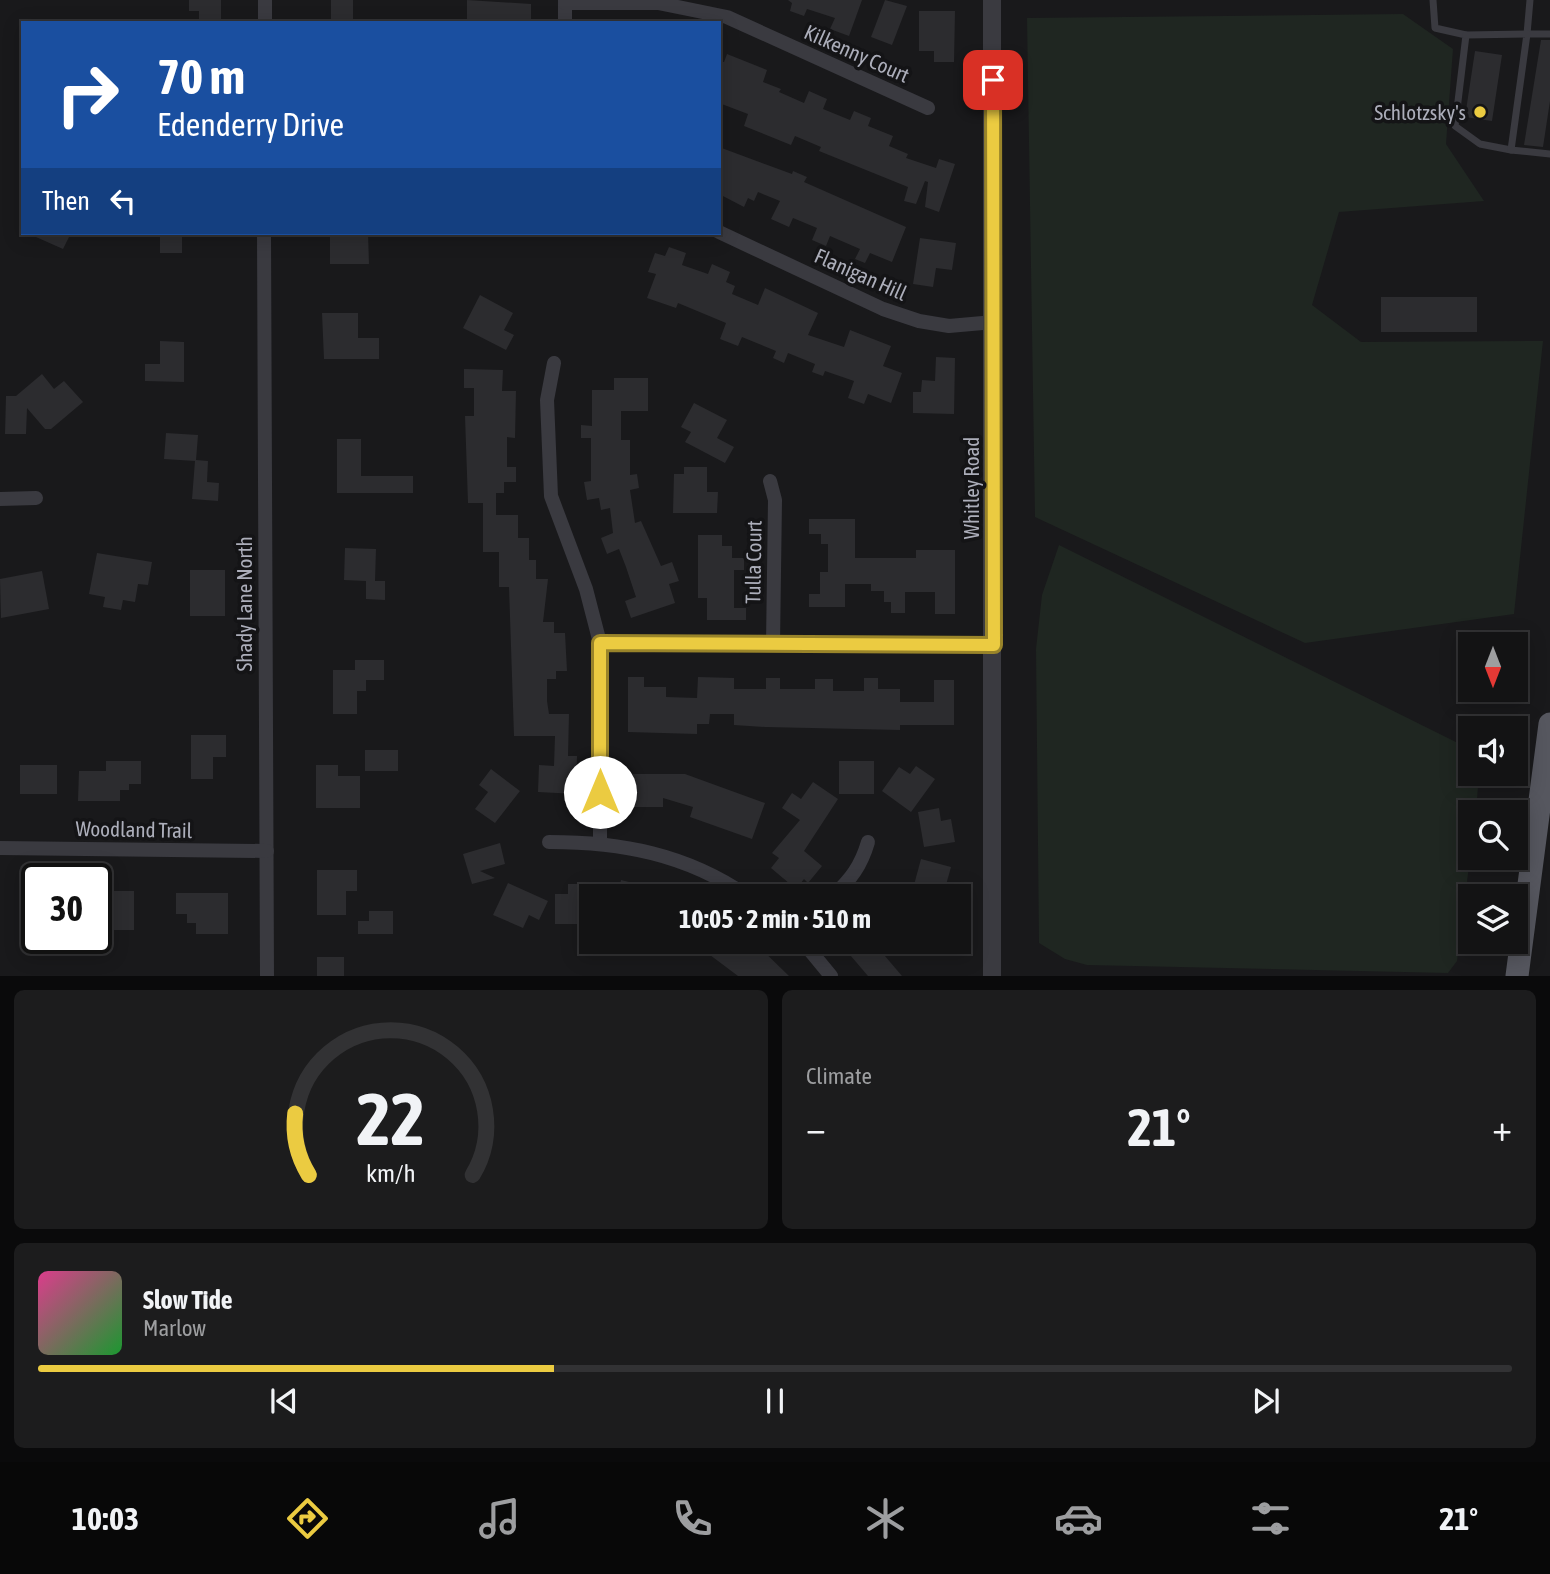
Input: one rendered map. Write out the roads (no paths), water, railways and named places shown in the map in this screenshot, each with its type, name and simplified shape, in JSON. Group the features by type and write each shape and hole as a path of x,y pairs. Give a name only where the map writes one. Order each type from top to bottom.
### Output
{"main road":[{"path":"1517,975 1538,840 1550,724"}],"street":[{"path":"265,0 265,21"},
{"name":"Whitley Road","path":"992,0 992,975"},
{"path":"565,1 565,21"},
{"name":"Kilkenny Court","path":"565,1 658,3 727,17 928,108"},
{"name":"Flanigan Hill","path":"721,233 883,309 919,321 949,326 994,322"},
{"name":"Shady Lane North","path":"264,235 267,975"},
{"path":"554,363 547,400 551,496 586,589 600,643 600,842"},
{"name":"Tulla Court","path":"770,481 775,500 773,644"},
{"path":"0,499 36,498"},
{"path":"600,643 994,645"},
{"path":"549,842 600,842 650,850 683,862 724,884"},
{"path":"845,884 862,862 868,842"},
{"name":"Woodland Trail","path":"0,848 267,851"},
{"path":"813,954 831,975"}],"lane":[{"path":"1433,0 1435,28 1466,35 1550,34"},
{"path":"1511,150 1530,0"},
{"path":"1466,35 1455,126 1480,144 1550,154"}],"place":[{"name":"Schlotzsky's","path":"1480,112"}]}
